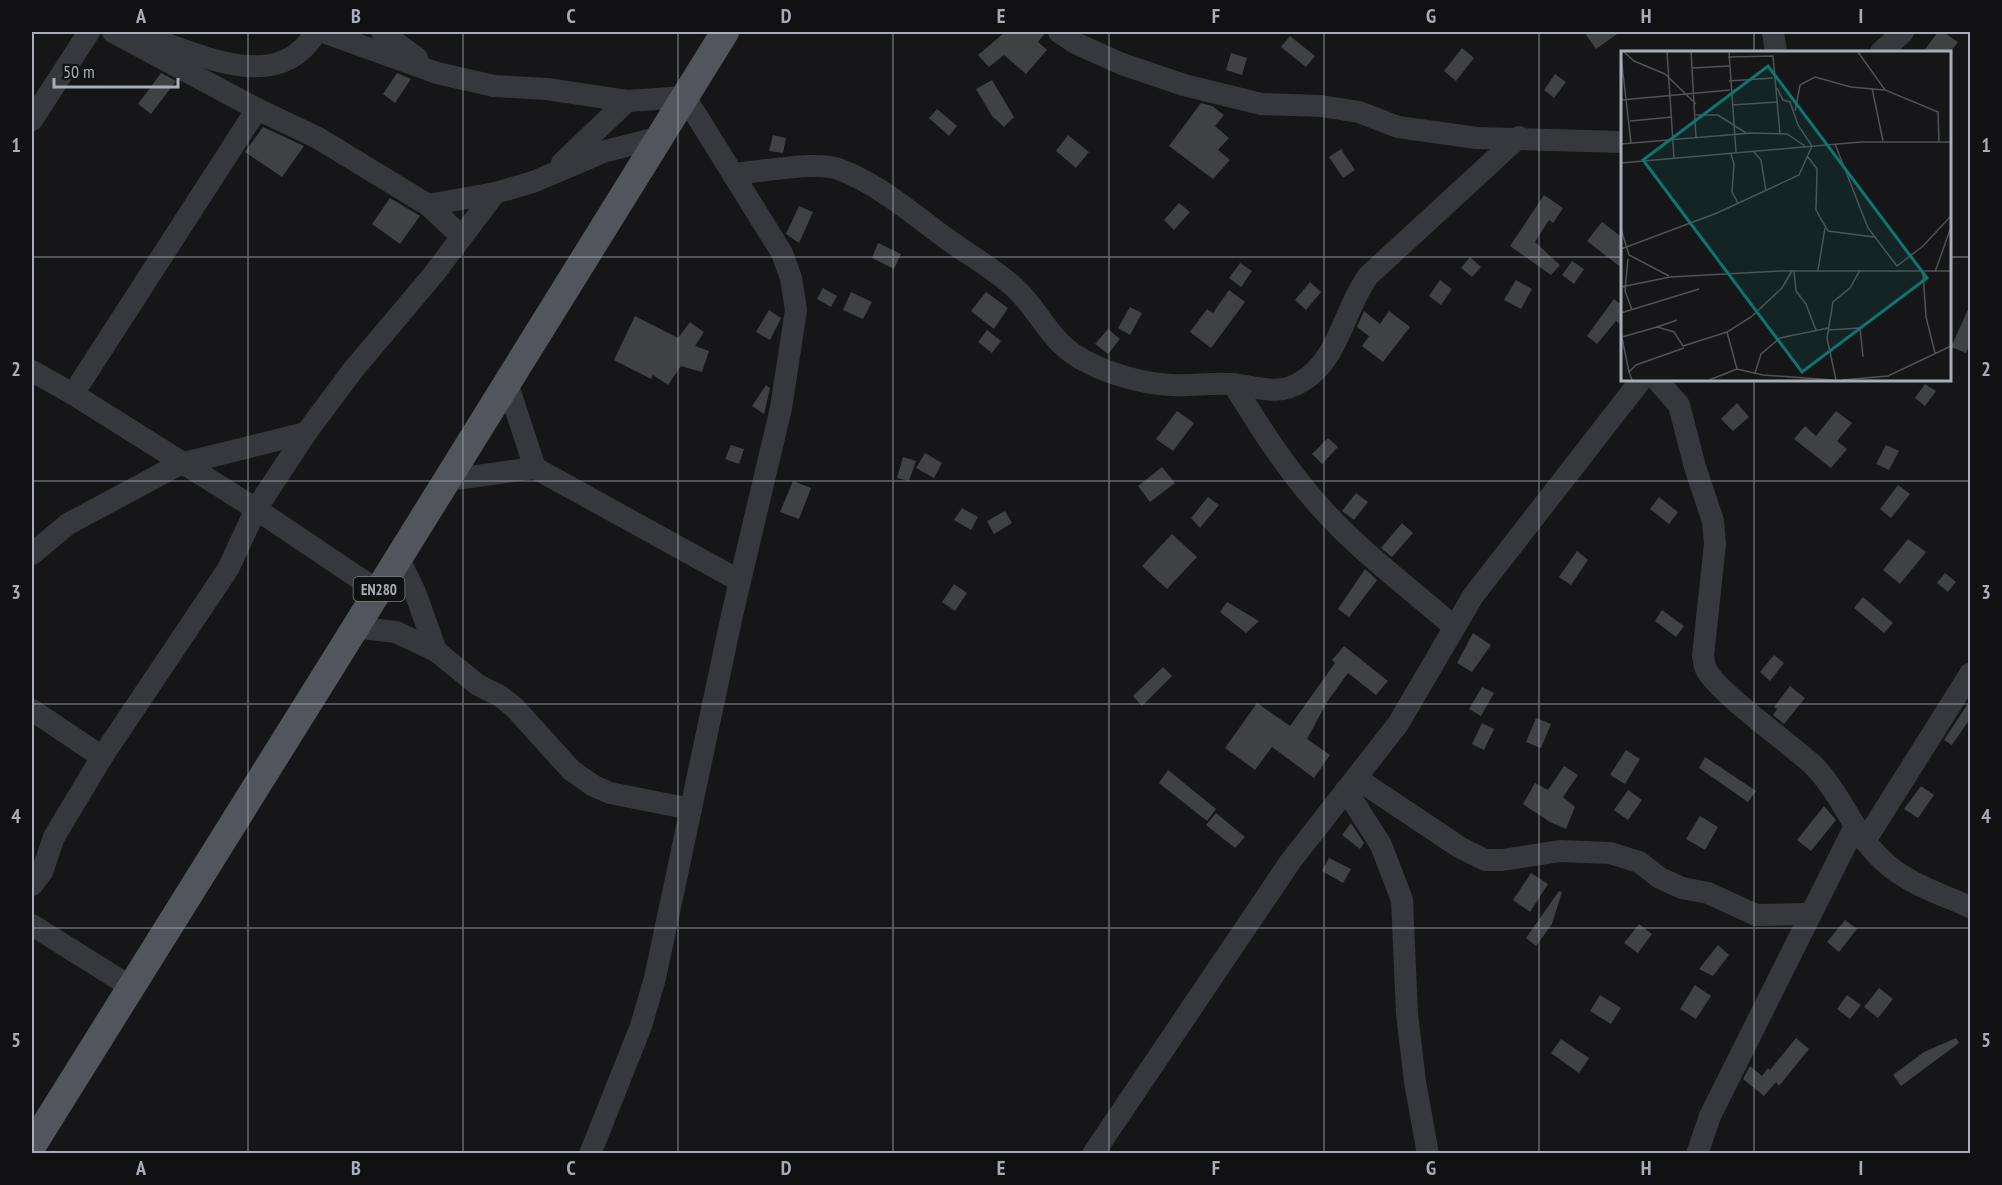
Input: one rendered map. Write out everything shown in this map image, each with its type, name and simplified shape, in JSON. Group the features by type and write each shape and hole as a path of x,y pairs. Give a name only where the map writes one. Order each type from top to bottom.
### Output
{"main road":[{"name":"EN280","path":"32,1146 353,627 508,386 657,138 725,32"}],"street":[{"path":"32,120 89,32"},
{"path":"113,32 257,109 318,138 428,205 461,236"},
{"path":"128,32 230,65 247,67 273,66 296,53 316,32"},
{"path":"323,32 437,73 494,86 547,89 627,101 685,97 782,253 791,278 796,310 781,408 740,580 655,978 644,1016 590,1154"},
{"path":"382,32 437,73"},
{"path":"1059,32 1075,43 1122,64 1184,85 1260,104 1321,106 1359,112 1398,127 1477,138 1519,137 1621,142"},
{"path":"1773,32 1776,51"},
{"path":"1882,51 1903,32"},
{"path":"550,175 627,101"},
{"path":"73,394 257,109"},
{"path":"733,174 826,165 841,170 873,186 1014,287 1050,335 1070,352 1089,363 1113,373 1170,385 1233,384 1266,391 1284,389 1302,382 1330,352 1359,289 1368,276 1519,137"},
{"path":"428,205 495,193 550,175 596,155 657,138"},
{"path":"32,885 42,872 54,837 102,757 228,568 256,509 306,433 353,370 433,275 495,193"},
{"path":"32,371 73,394 180,464 256,509 378,591"},
{"path":"1093,1154 1290,862 1398,724 1473,596 1640,381"},
{"path":"1658,381 1679,405 1695,467 1713,520 1715,544 1703,656 1706,670 1719,685 1781,737 1829,782 1860,834 1888,865 1911,881 1971,907"},
{"path":"1233,384 1277,454 1325,512 1358,546 1454,627"},
{"path":"508,386 535,468"},
{"path":"32,554 68,524 180,464 306,433"},
{"path":"448,480 535,468 740,580"},
{"path":"399,558 415,592 436,651"},
{"path":"353,627 396,632 436,651 478,686 500,696 514,707 571,770 594,786 610,794 691,809"},
{"path":"1697,1154 1710,1116 1796,946 1809,914 1860,834 1971,674"},
{"path":"32,710 102,757"},
{"path":"1351,784 1485,860 1502,860 1560,851 1610,853 1639,862 1660,878 1682,888 1708,893 1756,915 1809,914"},
{"path":"1351,784 1381,845 1402,900 1407,1014 1414,1082 1428,1154"},
{"path":"32,925 131,987"}],"building":[{"path":"1005,32 1046,32 1038,42 1047,50 1026,74 1004,55 989,67 978,55"},
{"path":"1584,32 1620,32 1596,49"},
{"path":"1938,32 1943,32 1958,42 1951,52 1924,51"},
{"path":"1290,36 1315,56 1306,67 1281,47"},
{"path":"1462,48 1474,58 1456,81 1444,71"},
{"path":"1231,53 1247,58 1242,75 1226,70"},
{"path":"161,73 176,81 151,114 138,104"},
{"path":"397,73 411,79 395,103 383,94"},
{"path":"1555,74 1566,82 1554,98 1544,90"},
{"path":"992,80 1014,117 1004,127 992,116 976,89"},
{"path":"1201,103 1212,106 1224,115 1215,126 1229,138 1218,150 1230,160 1213,179 1169,146"},
{"path":"937,109 957,126 949,136 929,118"},
{"path":"263,127 304,146 282,177 245,152"},
{"path":"773,135 786,138 783,153 769,151"},
{"path":"1068,135 1089,152 1076,168 1056,151"},
{"path":"1341,149 1355,170 1343,178 1329,157"},
{"path":"1544,195 1563,208 1553,223 1549,220 1535,242 1560,265 1551,275 1510,246"},
{"path":"390,198 420,216 400,244 372,224"},
{"path":"1179,203 1190,212 1174,230 1164,220"},
{"path":"799,206 813,212 799,243 786,234"},
{"path":"1602,222 1621,236 1621,267 1587,241"},
{"path":"878,243 901,254 894,269 872,258"},
{"path":"1470,257 1481,267 1472,277 1461,268"},
{"path":"1572,261 1584,269 1574,284 1562,275"},
{"path":"1240,263 1252,271 1241,287 1229,278"},
{"path":"1440,280 1452,289 1441,305 1429,296"},
{"path":"1516,280 1532,289 1521,309 1504,300"},
{"path":"1310,282 1321,292 1306,310 1295,300"},
{"path":"823,288 837,296 831,307 817,299"},
{"path":"1229,290 1245,302 1211,348 1190,332 1207,309 1213,313"},
{"path":"851,292 872,302 863,319 843,310"},
{"path":"986,292 1008,308 994,329 971,311"},
{"path":"1614,299 1621,304 1621,325 1616,321 1597,344 1587,336"},
{"path":"1971,303 1971,342 1966,353 1951,347"},
{"path":"1130,307 1142,313 1130,335 1118,328"},
{"path":"769,310 781,318 770,340 756,332"},
{"path":"1364,311 1380,324 1389,311 1410,327 1383,362 1362,346 1369,336 1357,327"},
{"path":"635,316 678,338 690,322 704,332 695,346 709,351 702,372 681,366 668,385 653,375 651,379 614,360"},
{"path":"1108,329 1120,339 1108,354 1095,344"},
{"path":"987,330 1001,341 992,353 978,342"},
{"path":"1925,384 1936,391 1925,406 1915,398"},
{"path":"766,385 770,388 764,414 752,406"},
{"path":"1737,403 1749,417 1733,431 1721,419"},
{"path":"1177,411 1194,423 1173,451 1156,439"},
{"path":"1836,411 1852,423 1837,441 1847,449 1831,468 1794,439 1805,426 1816,436"},
{"path":"1328,438 1338,447 1322,464 1312,454"},
{"path":"731,445 744,449 739,464 725,459"},
{"path":"1886,445 1899,451 1889,470 1876,464"},
{"path":"925,453 942,463 934,478 916,468"},
{"path":"903,457 916,461 909,481 897,478"},
{"path":"1162,467 1175,483 1150,502 1138,486"},
{"path":"793,481 811,488 799,519 780,512"},
{"path":"1898,485 1910,494 1891,518 1880,509"},
{"path":"1356,493 1368,502 1354,520 1342,511"},
{"path":"1208,497 1219,505 1200,528 1191,518"},
{"path":"1659,497 1678,512 1669,524 1650,509"},
{"path":"962,508 978,517 971,530 954,520"},
{"path":"1005,511 1012,523 994,534 987,521"},
{"path":"1402,523 1413,533 1392,557 1381,548"},
{"path":"1172,534 1197,557 1167,589 1142,566"},
{"path":"1908,539 1926,552 1900,584 1883,570"},
{"path":"1577,551 1588,560 1571,585 1559,577"},
{"path":"1365,569 1377,580 1349,617 1338,609"},
{"path":"1945,573 1956,582 1948,592 1937,583"},
{"path":"954,584 967,593 955,611 942,602"},
{"path":"1863,597 1893,623 1884,633 1854,608"},
{"path":"1227,602 1259,621 1246,633 1220,612"},
{"path":"1662,610 1684,626 1676,637 1655,621"},
{"path":"1473,633 1491,645 1472,672 1457,663"},
{"path":"1344,646 1388,681 1376,695 1348,673 1327,702 1307,739 1330,755 1314,778 1272,747 1255,770 1225,748 1257,703 1290,726 1335,663 1332,660"},
{"path":"1774,655 1784,663 1770,681 1760,672"},
{"path":"1163,667 1172,676 1142,706 1133,696"},
{"path":"1790,686 1805,698 1784,724 1773,715 1777,709 1774,707"},
{"path":"1482,687 1494,693 1481,716 1469,709"},
{"path":"1971,699 1971,717 1952,745 1944,740"},
{"path":"1536,718 1551,724 1541,748 1526,742"},
{"path":"1482,723 1494,729 1484,750 1472,744"},
{"path":"1626,750 1640,759 1625,784 1610,775"},
{"path":"1705,757 1756,791 1748,802 1699,768"},
{"path":"1564,766 1578,775 1563,797 1575,807 1566,829 1550,822 1523,804 1535,783 1548,790"},
{"path":"1168,770 1216,809 1207,821 1159,783"},
{"path":"1921,786 1934,795 1918,818 1904,809"},
{"path":"1628,790 1642,800 1628,820 1614,810"},
{"path":"1824,806 1836,820 1811,851 1797,840"},
{"path":"1216,813 1245,837 1235,848 1206,825"},
{"path":"1700,816 1718,827 1705,850 1686,839"},
{"path":"1351,823 1364,843 1360,849 1342,835"},
{"path":"1329,858 1351,869 1343,883 1322,871"},
{"path":"1531,873 1548,884 1530,912 1513,900"},
{"path":"1559,891 1562,892 1552,924 1536,946 1526,938"},
{"path":"1845,920 1857,929 1839,952 1827,942"},
{"path":"1639,924 1652,934 1638,953 1624,943"},
{"path":"1718,945 1729,955 1713,976 1699,969"},
{"path":"1695,985 1711,996 1696,1019 1680,1009"},
{"path":"1879,988 1893,999 1878,1018 1864,1007"},
{"path":"1600,995 1621,1008 1611,1024 1590,1011"},
{"path":"1847,995 1861,1005 1850,1019 1837,1009"},
{"path":"1796,1038 1809,1049 1779,1086 1776,1082 1764,1096 1743,1079 1750,1066 1762,1076 1768,1068 1770,1070"},
{"path":"1956,1038 1959,1043 1901,1086 1893,1075 1924,1052"},
{"path":"1561,1039 1589,1058 1579,1073 1551,1053"}]}
